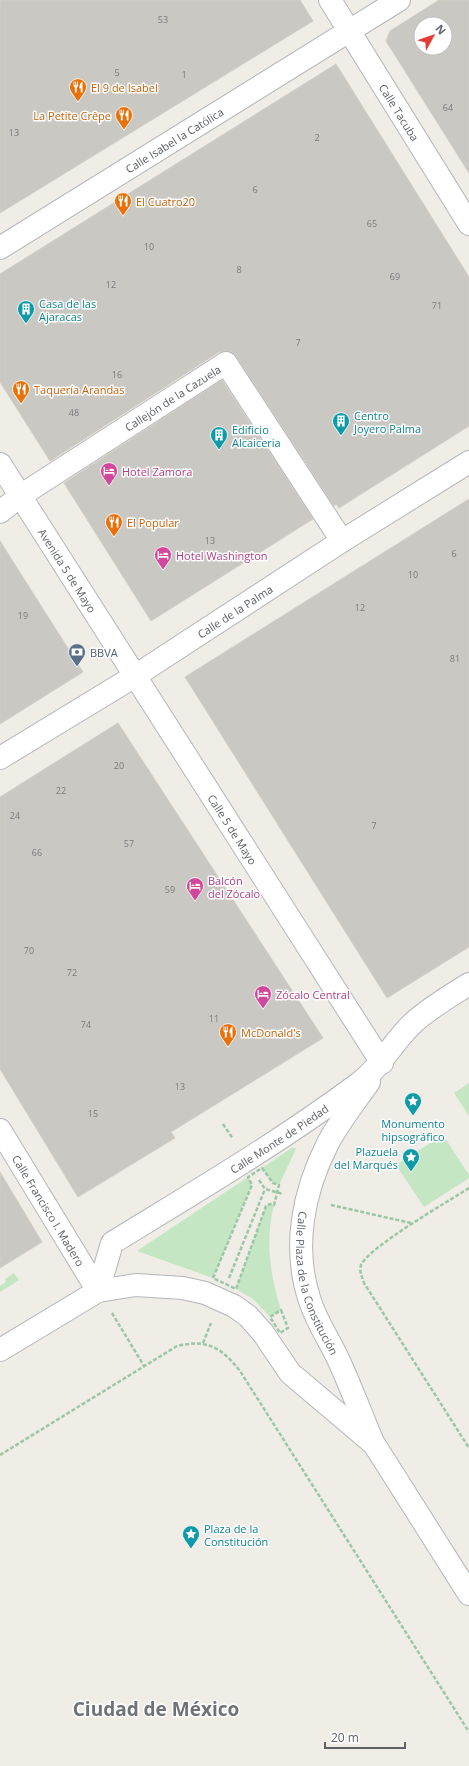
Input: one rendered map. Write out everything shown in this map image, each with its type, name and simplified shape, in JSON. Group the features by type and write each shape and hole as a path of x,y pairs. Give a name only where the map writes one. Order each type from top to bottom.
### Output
{"street":[{"name":"Calle Tacuba","path":"330,0 469,224"},
{"name":"Calle Isabel la Católica","path":"0,248 398,0"},
{"name":"Callejón de la Cazuela","path":"20,496 226,363 342,541"},
{"name":"Calle de la Palma","path":"2,752 136,676 342,541 469,462"},
{"name":"Avenida 5 de Mayo","path":"0,464 136,676"},
{"path":"0,512 20,496"},
{"name":"Calle 5 de Mayo","path":"136,676 382,1063"},
{"name":"Calle Monte de Piedad","path":"98,1291 112,1243 250,1166 299,1126 353,1087 382,1063 412,1024 432,1008 469,984"},
{"name":"Calle Plaza de la Constitución","path":"374,1444 339,1361 310,1302 304,1280 300,1250 301,1230 307,1199 314,1175 329,1142 382,1063"},
{"name":"Calle Francisco I. Madero","path":"0,1130 98,1291"},
{"path":"0,1350 98,1291 136,1285 224,1292 234,1306 248,1316 264,1333 290,1373 374,1444 469,1594"}],"path":[{"path":"223,1124 265,1189 412,1224"},
{"path":"224,1292 236,1289 266,1206 274,1204 277,1193 278,1185 273,1183 262,1168 250,1166"},
{"path":"224,1292 213,1278 252,1185 248,1177 250,1166"},
{"path":"469,1188 412,1224 371,1253 362,1264 360,1272 364,1283 469,1448"},
{"path":"203,1343 265,1189"},
{"path":"98,1291 144,1366"},
{"path":"0,1454 177,1346 189,1343 203,1343 219,1349 240,1371 469,1732"}],"green space":[{"path":"469,1083 469,1116 454,1093"},
{"path":"443,1135 469,1175 469,1178 424,1207 396,1165"},
{"path":"293,1147 296,1149 279,1185 273,1183 262,1168"},
{"path":"248,1177 252,1185 213,1278 137,1251"},
{"path":"270,1204 274,1205 271,1218 269,1244 270,1258 274,1284 281,1310 270,1317 253,1299 236,1289 266,1206"},
{"path":"14,1273 19,1280 0,1292 0,1286 6,1282 5,1279"}],"building":[{"path":"0,0 300,0 313,21 0,213"},
{"path":"439,0 469,0 469,173 386,41 390,31 413,16 413,56 453,56 453,16 414,16"},
{"path":"336,64 469,277 469,426 339,508 336,504 334,506 236,356 231,352 225,351 219,352 50,461 0,382 0,274"},
{"path":"222,380 313,519 151,621 64,483"},
{"path":"469,499 469,947 387,998 185,677"},
{"path":"0,541 83,672 0,724"},
{"path":"118,723 323,1038 171,1132 175,1138 78,1197 0,1069 0,797"},
{"path":"0,1172 42,1242 0,1268"}],"place":[{"name":"El 9 de Isabel","path":"78,102"},
{"name":"La Petite Crêpe","path":"124,130"},
{"name":"El Cuatro20","path":"123,216"},
{"name":"Casa de las Ajaracas","path":"26,324"},
{"name":"Taquería Arandas","path":"21,404"},
{"name":"Centro Joyero Palma","path":"341,436"},
{"name":"Edificio Alcaiceria","path":"219,450"},
{"name":"Hotel Zamora","path":"109,486"},
{"name":"El Popular","path":"114,537"},
{"name":"Hotel Washington","path":"163,570"},
{"name":"BBVA","path":"77,667"},
{"name":"Balcón del Zócalo","path":"195,901"},
{"name":"Zócalo Central","path":"263,1009"},
{"name":"McDonald's","path":"228,1047"},
{"name":"Monumento hipsográfico","path":"413,1116"},
{"name":"Plazuela del Marqués","path":"411,1172"},
{"name":"Plaza de la Constitución","path":"191,1549"}],"district":[{"name":"Ciudad de México","path":"156,1709"}]}
